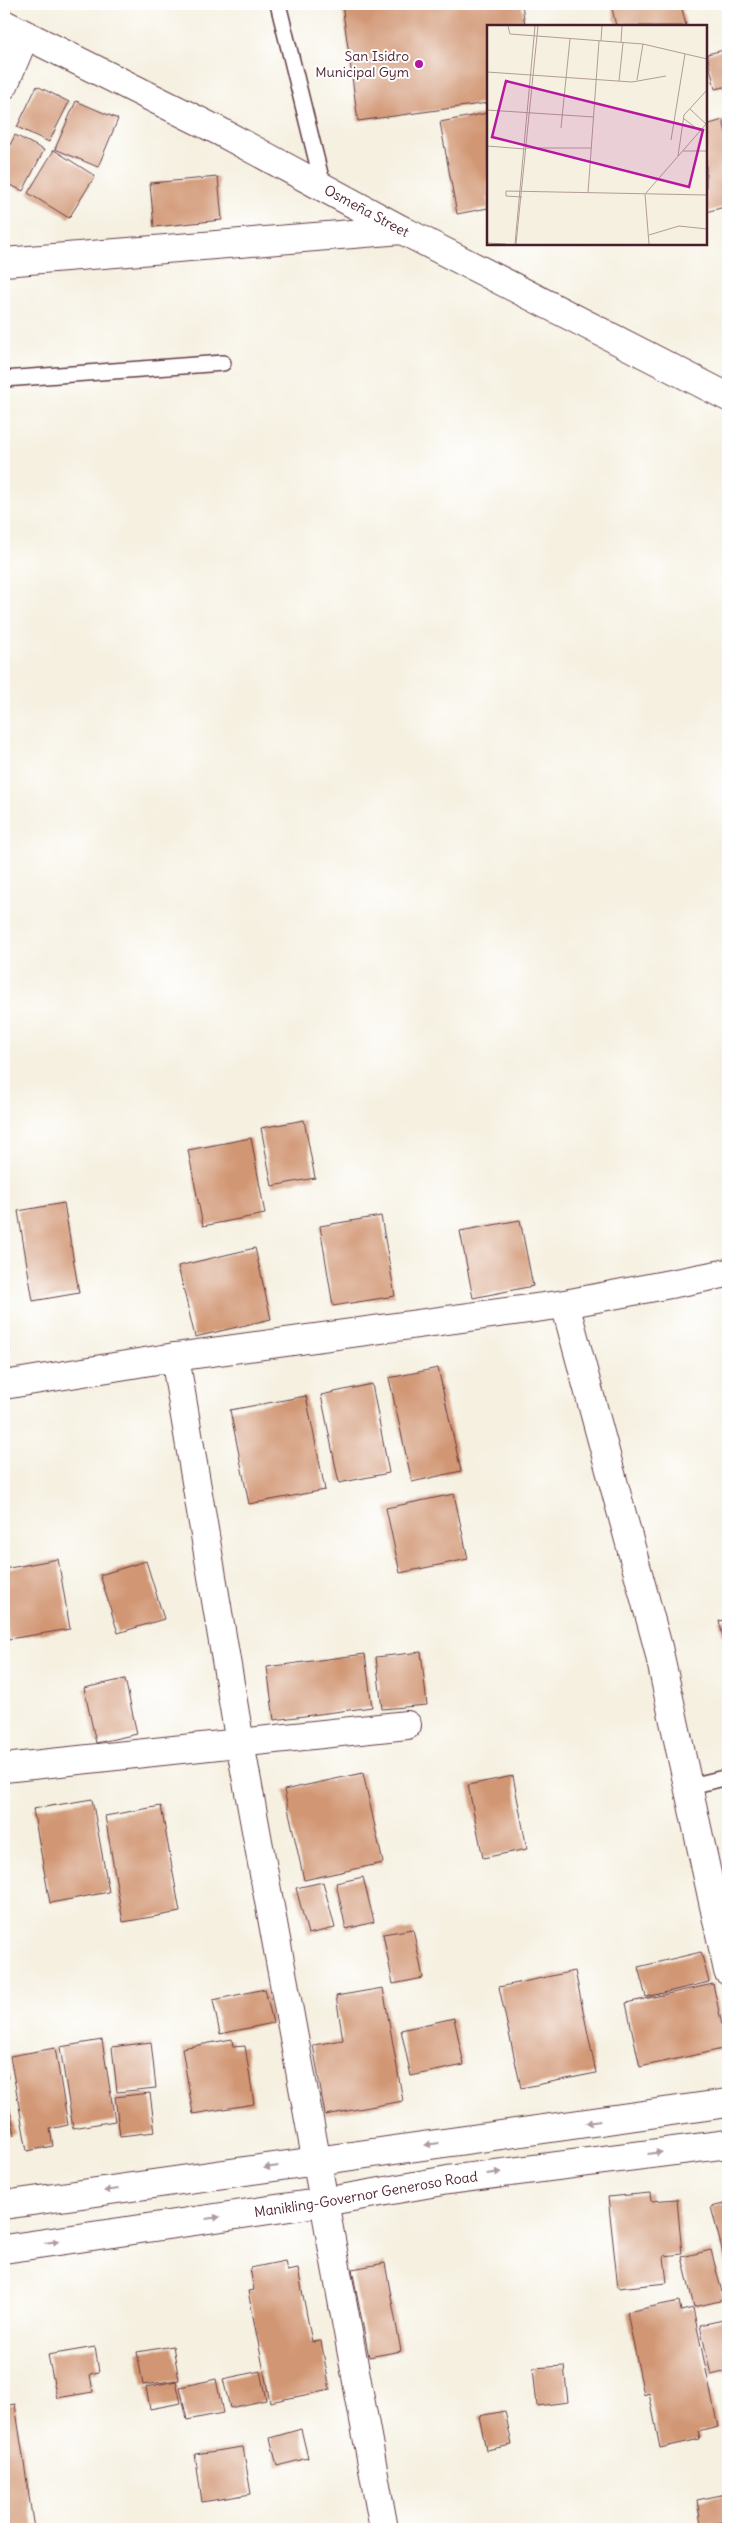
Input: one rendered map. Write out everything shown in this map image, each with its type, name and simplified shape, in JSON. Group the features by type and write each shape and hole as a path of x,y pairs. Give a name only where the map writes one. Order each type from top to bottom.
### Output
{"street":[{"name":"Osmeña Street","path":"14,29 219,131 324,186 402,230 728,397"},
{"path":"4,85 14,29"},
{"path":"4,262 402,230"},
{"path":"4,1385 175,1357 565,1304 728,1273"},
{"path":"565,1304 658,1647 728,1971"},
{"path":"175,1357 240,1743 384,2529"},
{"path":"4,1768 407,1725"},
{"path":"4,2205 728,2103"},
{"name":"Manikling-Governor Generoso Road","path":"4,2249 324,2202 531,2168 728,2144"}],"lane":[{"path":"278,4 324,186"},
{"path":"4,379 223,363"},
{"path":"688,1787 728,1777"}],"building":[{"name":"San Isidro Municipal Gym","path":"342,4 522,4 525,25 487,25 487,103 358,121"},
{"path":"611,4 681,4 686,25 616,25"},
{"path":"728,49 728,86 715,89 707,54"},
{"path":"37,86 69,102 49,142 17,127"},
{"path":"76,101 118,119 98,167 55,149"},
{"path":"487,113 487,208 457,214 440,122"},
{"path":"723,120 728,141 728,206 707,212 707,125"},
{"path":"15,135 44,150 23,191 4,182 4,157"},
{"path":"54,150 95,176 69,218 28,193"},
{"path":"218,177 222,220 154,227 150,183"},
{"path":"304,1120 315,1178 272,1186 261,1128"},
{"path":"251,1138 265,1214 203,1226 188,1150"},
{"path":"64,1203 79,1293 33,1301 18,1211"},
{"path":"381,1216 395,1296 333,1306 320,1226"},
{"path":"520,1220 533,1286 473,1298 460,1231"},
{"path":"255,1248 271,1319 195,1337 178,1266"},
{"path":"4,1320 10,1347 4,1349"},
{"path":"438,1368 461,1471 412,1482 389,1378"},
{"path":"372,1384 389,1473 339,1483 321,1395"},
{"path":"306,1396 325,1490 249,1504 230,1410"},
{"path":"454,1494 468,1559 400,1573 386,1508"},
{"path":"58,1559 70,1629 9,1639 4,1609 4,1569"},
{"path":"146,1561 164,1619 118,1633 100,1575"},
{"path":"728,1619 728,1656 719,1621"},
{"path":"421,1652 427,1705 382,1709 376,1657"},
{"path":"365,1654 372,1707 274,1720 267,1667"},
{"path":"125,1679 137,1734 96,1743 84,1688"},
{"path":"363,1773 383,1863 304,1880 284,1790"},
{"path":"513,1776 527,1849 483,1858 468,1785"},
{"path":"92,1799 109,1892 50,1903 33,1809"},
{"path":"161,1806 180,1912 123,1922 105,1816"},
{"path":"363,1877 374,1922 346,1929 336,1883"},
{"path":"323,1882 335,1928 308,1934 296,1888"},
{"path":"413,1929 423,1978 393,1984 383,1934"},
{"path":"701,1952 709,1982 646,1997 638,1967"},
{"path":"575,1971 596,2073 521,2088 499,1987"},
{"path":"713,1984 727,2048 640,2067 626,2003"},
{"path":"383,1988 403,2101 325,2115 313,2045 343,2040 336,1996"},
{"path":"265,1989 273,2023 220,2034 213,2000"},
{"path":"454,2018 464,2065 411,2076 401,2030"},
{"path":"232,2039 233,2047 245,2046 254,2104 193,2114 182,2048"},
{"path":"102,2040 115,2121 73,2128 60,2047"},
{"path":"151,2042 156,2088 117,2092 112,2047"},
{"path":"55,2048 68,2125 50,2129 53,2146 27,2151 10,2056"},
{"path":"4,2062 8,2078 4,2079"},
{"path":"4,2081 15,2134 4,2136"},
{"path":"150,2093 155,2132 120,2136 115,2097"},
{"path":"650,2193 651,2201 677,2199 682,2254 664,2256 667,2283 618,2288 608,2197"},
{"path":"728,2203 728,2272 711,2207"},
{"path":"711,2250 724,2300 694,2307 682,2257"},
{"path":"285,2261 287,2271 298,2269 312,2342 321,2341 330,2390 270,2402 248,2291 254,2290 250,2268"},
{"path":"385,2263 401,2351 369,2357 352,2269"},
{"path":"679,2301 681,2311 693,2308 718,2427 698,2432 700,2439 660,2448 649,2393 644,2395 627,2312"},
{"path":"728,2319 728,2371 711,2375 700,2325"},
{"path":"173,2346 179,2380 143,2385 137,2352"},
{"path":"95,2347 99,2372 90,2374 93,2392 57,2398 48,2355"},
{"path":"564,2366 568,2402 537,2406 533,2368"},
{"path":"260,2371 266,2400 230,2408 223,2379"},
{"path":"216,2379 223,2413 187,2420 180,2387"},
{"path":"176,2381 181,2403 150,2409 146,2387"},
{"path":"15,2404 34,2529 4,2529 4,2406"},
{"path":"505,2411 512,2445 486,2450 479,2416"},
{"path":"301,2429 308,2458 277,2466 270,2438"},
{"path":"243,2447 251,2494 202,2502 195,2454"},
{"path":"726,2494 728,2521 701,2525 697,2500"}],"place":[{"name":"San Isidro Municipal Gym","path":"419,64"}]}
